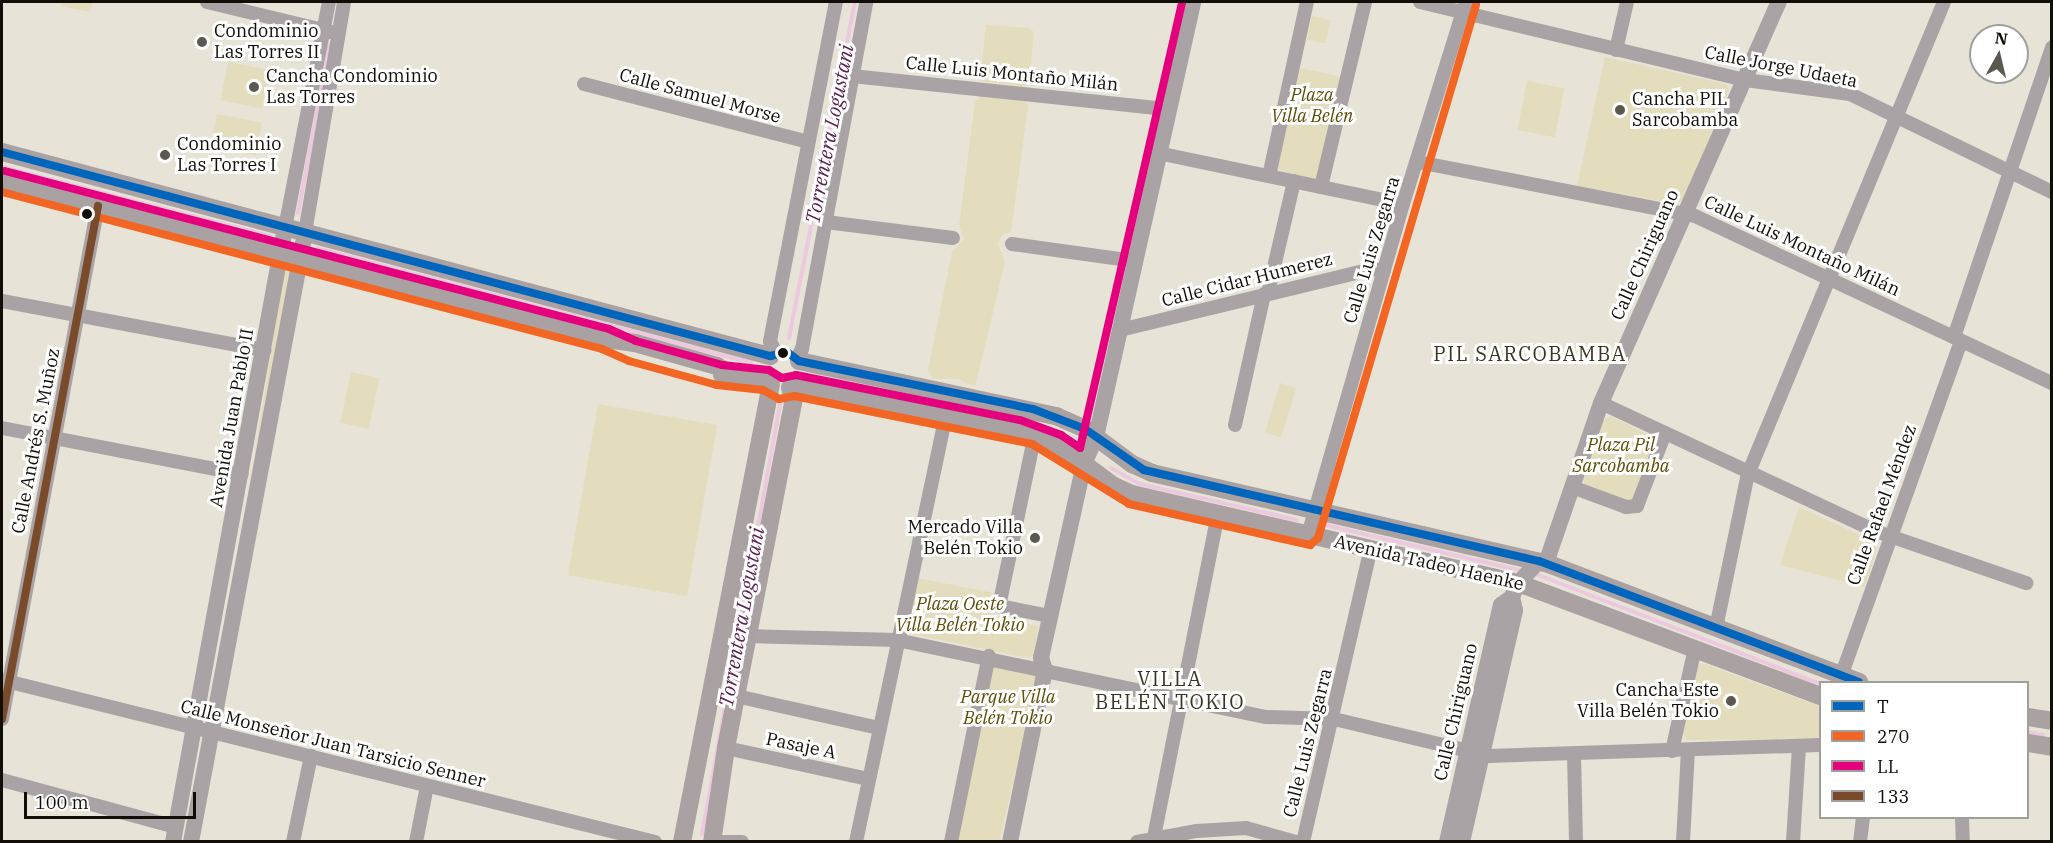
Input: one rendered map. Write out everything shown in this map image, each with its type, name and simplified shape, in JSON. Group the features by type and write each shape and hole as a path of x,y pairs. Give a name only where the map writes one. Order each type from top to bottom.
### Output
{"main road":[{"path":"2,152 773,355 787,352 798,359 801,374 792,387 794,399 726,748 714,842"},
{"path":"2,181 606,339 632,351 792,387"},
{"path":"682,842 769,383 765,366 773,355"},
{"name":"Avenida Tadeo Haenke","path":"798,359 1033,409 1085,429 1143,470 1314,510 1529,575 1716,628 1845,681"},
{"name":"Avenida Tadeo Haenke","path":"792,387 1035,434 1132,494 1371,548 1529,575 1695,648 1819,695"},
{"path":"2029,717 2051,721"},
{"path":"2029,743 2052,747"}],"street":[{"path":"207,2 338,33"},
{"name":"Avenida Juan Pablo II","path":"175,834 285,228 329,2"},
{"name":"Avenida Juan Pablo II","path":"191,842 305,233 344,2"},
{"path":"773,355 770,340 836,2"},
{"path":"798,359 802,349 866,2"},
{"path":"1010,842 1045,670 1041,658 1050,616 1084,464 1096,437 1193,2"},
{"path":"1269,176 1307,2"},
{"path":"1322,187 1365,2"},
{"name":"Calle Jorge Udaeta","path":"1420,2 1465,8 1616,50 1745,80 1850,94 2052,192"},
{"path":"1616,50 1627,2"},
{"name":"Calle Chiriguano","path":"1461,842 1474,752 1501,605 1529,575 1572,487 1601,403 1779,2"},
{"path":"1716,628 1748,474 1831,279 1944,2"},
{"name":"Calle Luis Zegarra","path":"1308,535 1403,204 1465,8"},
{"name":"Calle Rafael Méndez","path":"1845,681 1890,536 1958,339 2052,47"},
{"name":"Calle Luis Montaño Milán","path":"852,76 1168,109"},
{"name":"Calle Samuel Morse","path":"584,84 808,142"},
{"path":"1158,153 1403,204"},
{"name":"Calle Luis Montaño Milán","path":"1418,162 1686,212 2052,383"},
{"path":"1235,426 1294,181"},
{"name":"Calle Andrés S. Muñoz","path":"2,719 5,681 56,438 98,206"},
{"path":"826,222 953,238"},
{"path":"1012,244 1134,261"},
{"name":"Calle Cidar Humerez","path":"1120,330 1372,269 1384,271"},
{"path":"2,301 264,350"},
{"path":"1601,403 1748,474 1890,536 2026,583"},
{"path":"856,842 946,415"},
{"path":"2,428 242,474"},
{"path":"1572,487 1626,507 1637,506 1665,433"},
{"path":"1035,434 999,606 1050,616"},
{"path":"1154,837 1218,514"},
{"name":"Calle Luis Zegarra","path":"1303,842 1334,718 1371,548"},
{"path":"747,636 897,640 988,656 1266,717 1334,718 1474,752 1574,754 1819,745"},
{"path":"1672,751 1695,648"},
{"path":"951,842 988,656"},
{"name":"Calle Monseñor Juan Tarsicio Senner","path":"5,681 655,842"},
{"path":"736,696 879,728"},
{"path":"1793,842 1799,746"},
{"name":"Pasaje A","path":"726,748 868,779"},
{"path":"1683,842 1688,750"},
{"name":"Calle Chiriguano","path":"1447,842 1474,752"},
{"path":"1574,754 1576,842"},
{"path":"294,842 311,756"},
{"path":"2,780 175,834"},
{"path":"416,842 427,786"},
{"path":"1860,842 1863,819"},
{"path":"1962,819 1963,842"},
{"path":"1137,842 1154,837 1195,836 1246,828 1296,842"},
{"path":"714,842 742,842"}],"green space":[{"path":"61,2 93,2 90,12 60,6"},
{"path":"1312,16 1331,20 1326,43 1307,39"},
{"path":"986,25 1029,28 1034,32 1029,82 1025,87 980,81"},
{"path":"1605,57 1726,84 1729,89 1685,197 1677,204 1577,186"},
{"path":"228,62 269,70 262,108 221,100"},
{"name":"Plaza Villa Belén","path":"1295,67 1343,77 1317,179 1313,180 1276,169"},
{"path":"1527,81 1564,88 1555,137 1517,130"},
{"path":"981,95 1025,100 1028,106 1011,232 1003,234 998,243 1005,262 975,387 958,379 933,379 928,370 952,252 964,239 959,226 975,102"},
{"path":"217,114 262,123 256,155 211,146"},
{"path":"284,269 290,270 219,716 213,715"},
{"path":"351,372 379,378 369,429 340,423"},
{"path":"1280,383 1296,388 1281,438 1265,433"},
{"path":"598,404 717,425 687,596 568,575"},
{"name":"Plaza Pil Sarcobamba","path":"1610,416 1657,439 1632,504 1583,485 1602,421"},
{"path":"1799,507 1875,542 1877,549 1865,587 1780,565"},
{"name":"Plaza Oeste Villa Belén Tokio","path":"917,578 994,593 991,614 1038,626 1034,655 1029,658 911,634 907,629"},
{"path":"1702,663 1819,706 1819,739 1686,740 1683,731 1698,667"},
{"name":"Parque Villa Belén Tokio","path":"993,665 1038,675 999,842 952,841"}],"waterway":[{"name":"Torrentera Logustani","path":"789,338 855,2"},
{"path":"298,213 330,44"},
{"path":"2,167 270,236"},
{"path":"317,248 752,363"},
{"path":"814,376 1037,423 1076,442"},
{"name":"Torrentera Logustani","path":"702,834 781,400"},
{"path":"1111,468 1140,484 1297,520"},
{"path":"1325,525 1523,571"},
{"path":"1533,573 1819,684"},
{"path":"2029,732 2043,735"}],"transit line":[{"name":"LL","path":"5,171 609,329 636,341 722,365 769,370 782,378 796,375 1020,420 1061,435 1080,448 1182,2"},
{"name":"270","path":"2,192 602,349 629,361 717,385 763,390 779,399 794,396 1032,444 1129,504 1310,545 1318,538 1476,5"},
{"name":"T","path":"2,152 770,356 787,352 799,361 1033,409 1085,429 1144,470 1539,561 1856,681"},
{"name":"133","path":"2,719 98,206"}],"place":[{"name":"Condominio Las Torres II","path":"202,42"},
{"name":"Cancha Condominio Las Torres","path":"254,87"},
{"name":"Cancha PIL Sarcobamba","path":"1620,110"},
{"name":"Condominio Las Torres I","path":"165,155"},
{"name":"Mercado Villa Belén Tokio","path":"1035,538"},
{"name":"Cancha Este Villa Belén Tokio","path":"1731,701"}],"district":[{"name":"PIL SARCOBAMBA","path":"1530,353"},
{"name":"VILLA BELÉN TOKIO","path":"1170,690"}]}
